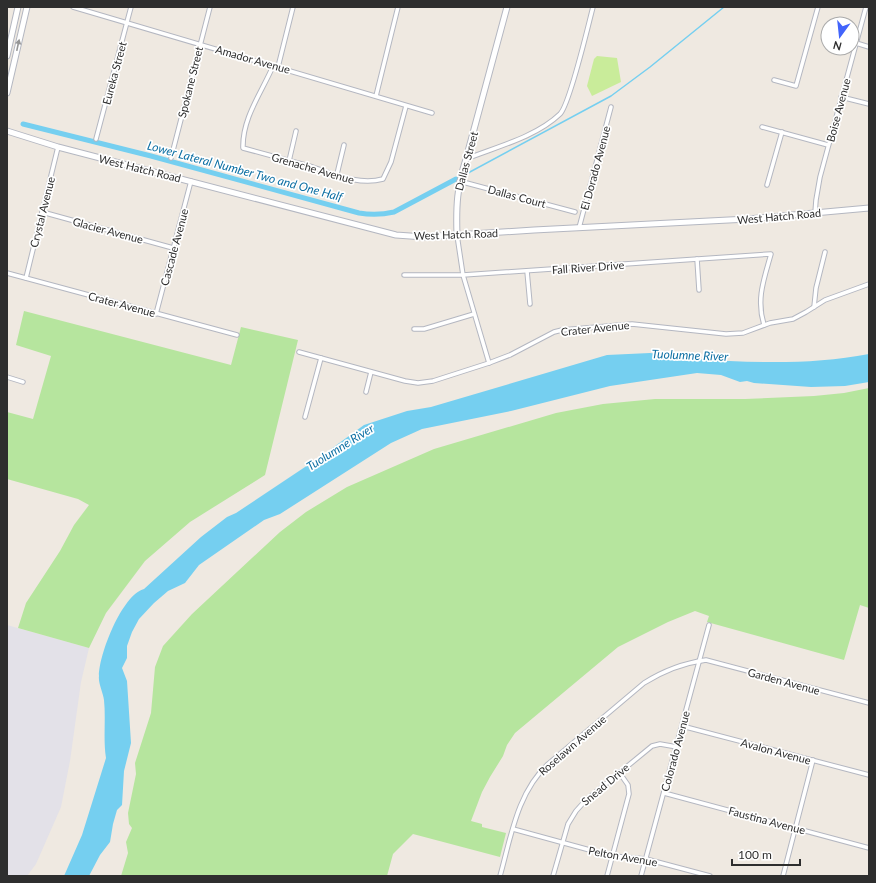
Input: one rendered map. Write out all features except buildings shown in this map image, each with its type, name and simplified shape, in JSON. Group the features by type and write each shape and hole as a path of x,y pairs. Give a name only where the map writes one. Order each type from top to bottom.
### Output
{"main road":[{"path":"7,56 10,32 18,7"},
{"path":"7,93 27,7"},
{"name":"Dallas Street","path":"457,235 456,208 459,181 507,7"},
{"name":"West Hatch Road","path":"7,131 58,147 396,235 424,237 748,220 869,208"}],"street":[{"name":"Amador Avenue","path":"73,7 432,113"},
{"name":"Eureka Street","path":"96,139 131,7"},
{"name":"Spokane Street","path":"171,158 210,7"},
{"path":"278,67 294,7"},
{"path":"376,96 398,7"},
{"path":"466,159 524,136 561,114 568,99 593,7"},
{"path":"774,80 796,86 818,7"},
{"name":"Boise Avenue","path":"860,29 866,7"},
{"name":"Boise Avenue","path":"815,213 818,189 828,145 852,56"},
{"name":"Grenache Avenue","path":"273,66 251,109 243,138 243,148 289,160 353,180 375,181 383,179 392,162 406,106"},
{"path":"841,97 869,104"},
{"name":"El Dorado Avenue","path":"579,228 611,107"},
{"path":"762,127 828,145"},
{"path":"289,160 296,130"},
{"path":"767,185 782,132"},
{"path":"337,174 344,145"},
{"name":"Crystal Avenue","path":"26,278 58,147"},
{"name":"Cascade Avenue","path":"156,314 191,181"},
{"name":"Dallas Court","path":"459,181 575,212"},
{"name":"Glacier Avenue","path":"42,212 174,248"},
{"name":"Dallas Street","path":"457,235 463,275 489,363"},
{"path":"814,306 816,288 826,252"},
{"name":"Fall River Drive","path":"404,275 463,275 771,254 760,295 760,309 764,325"},
{"path":"697,259 699,290"},
{"path":"528,271 530,304"},
{"name":"Crater Avenue","path":"7,273 236,336"},
{"name":"Crater Avenue","path":"299,352 412,383 425,382 502,359 554,332 562,330 632,324 730,334 743,333 764,325 793,319 825,300 869,284"},
{"path":"414,329 424,329 474,314"},
{"path":"305,417 320,358"},
{"path":"366,392 371,372"},
{"path":"7,377 23,382"},
{"name":"Colorado Avenue","path":"641,876 709,625"},
{"name":"Garden Avenue","path":"700,661 706,660 869,703"},
{"name":"Roselawn Avenue","path":"500,876 517,812 524,794 546,765 644,683 677,667 700,661"},
{"name":"Avalon Avenue","path":"682,726 869,775"},
{"name":"Snead Drive","path":"553,876 568,824 576,811 585,801 652,746 660,744 676,747"},
{"path":"782,876 813,760"},
{"path":"607,876 629,794 628,784 619,772"},
{"name":"Faustina Avenue","path":"664,793 869,848"},
{"name":"Pelton Avenue","path":"513,829 613,856 646,859 710,876"}],"shaded area":[{"path":"7,625 89,648 81,682 70,761 61,807 36,864 27,876 7,876"}],"green space":[{"path":"597,56 617,58 621,82 592,96 587,86 594,59"},
{"path":"24,311 231,365 241,327 298,340 265,475 190,522 145,561 106,613 89,648 18,628 26,603 60,551 74,525 89,505 78,499 7,479 7,412 33,419 51,356 16,345"},
{"path":"869,388 869,608 860,605 844,660 707,622 709,616 695,611 668,622 618,647 515,733 507,745 503,756 482,792 471,821 482,824 482,827 506,833 500,857 413,834 393,854 387,876 121,876 128,853 126,842 132,828 129,824 128,813 136,774 135,763 151,713 155,667 163,646 192,614 280,532 306,512 347,487 434,449 556,413 603,404 655,399 745,399 814,396 844,393"}],"water":[{"name":"Tuolumne River","path":"650,353 709,360 764,362 817,361 869,354 869,382 845,386 811,387 754,383 747,381 740,382 721,375 697,373 610,386 511,411 422,429 391,443 280,514 264,520 199,565 185,583 168,591 139,619 127,646 127,658 122,668 127,681 131,743 124,771 122,805 117,810 110,842 100,855 89,876 64,876 82,835 106,758 104,700 99,679 103,654 107,640 120,613 136,594 144,589 201,537 227,517 236,513 320,457 364,425 407,411 431,407 607,355"}],"waterway":[{"name":"Lower Lateral Number Two and One Half","path":"468,173 611,96 650,67 724,7"},
{"name":"Lower Lateral Number Two and One Half","path":"23,124 151,156 363,214 394,212 456,179"}]}
